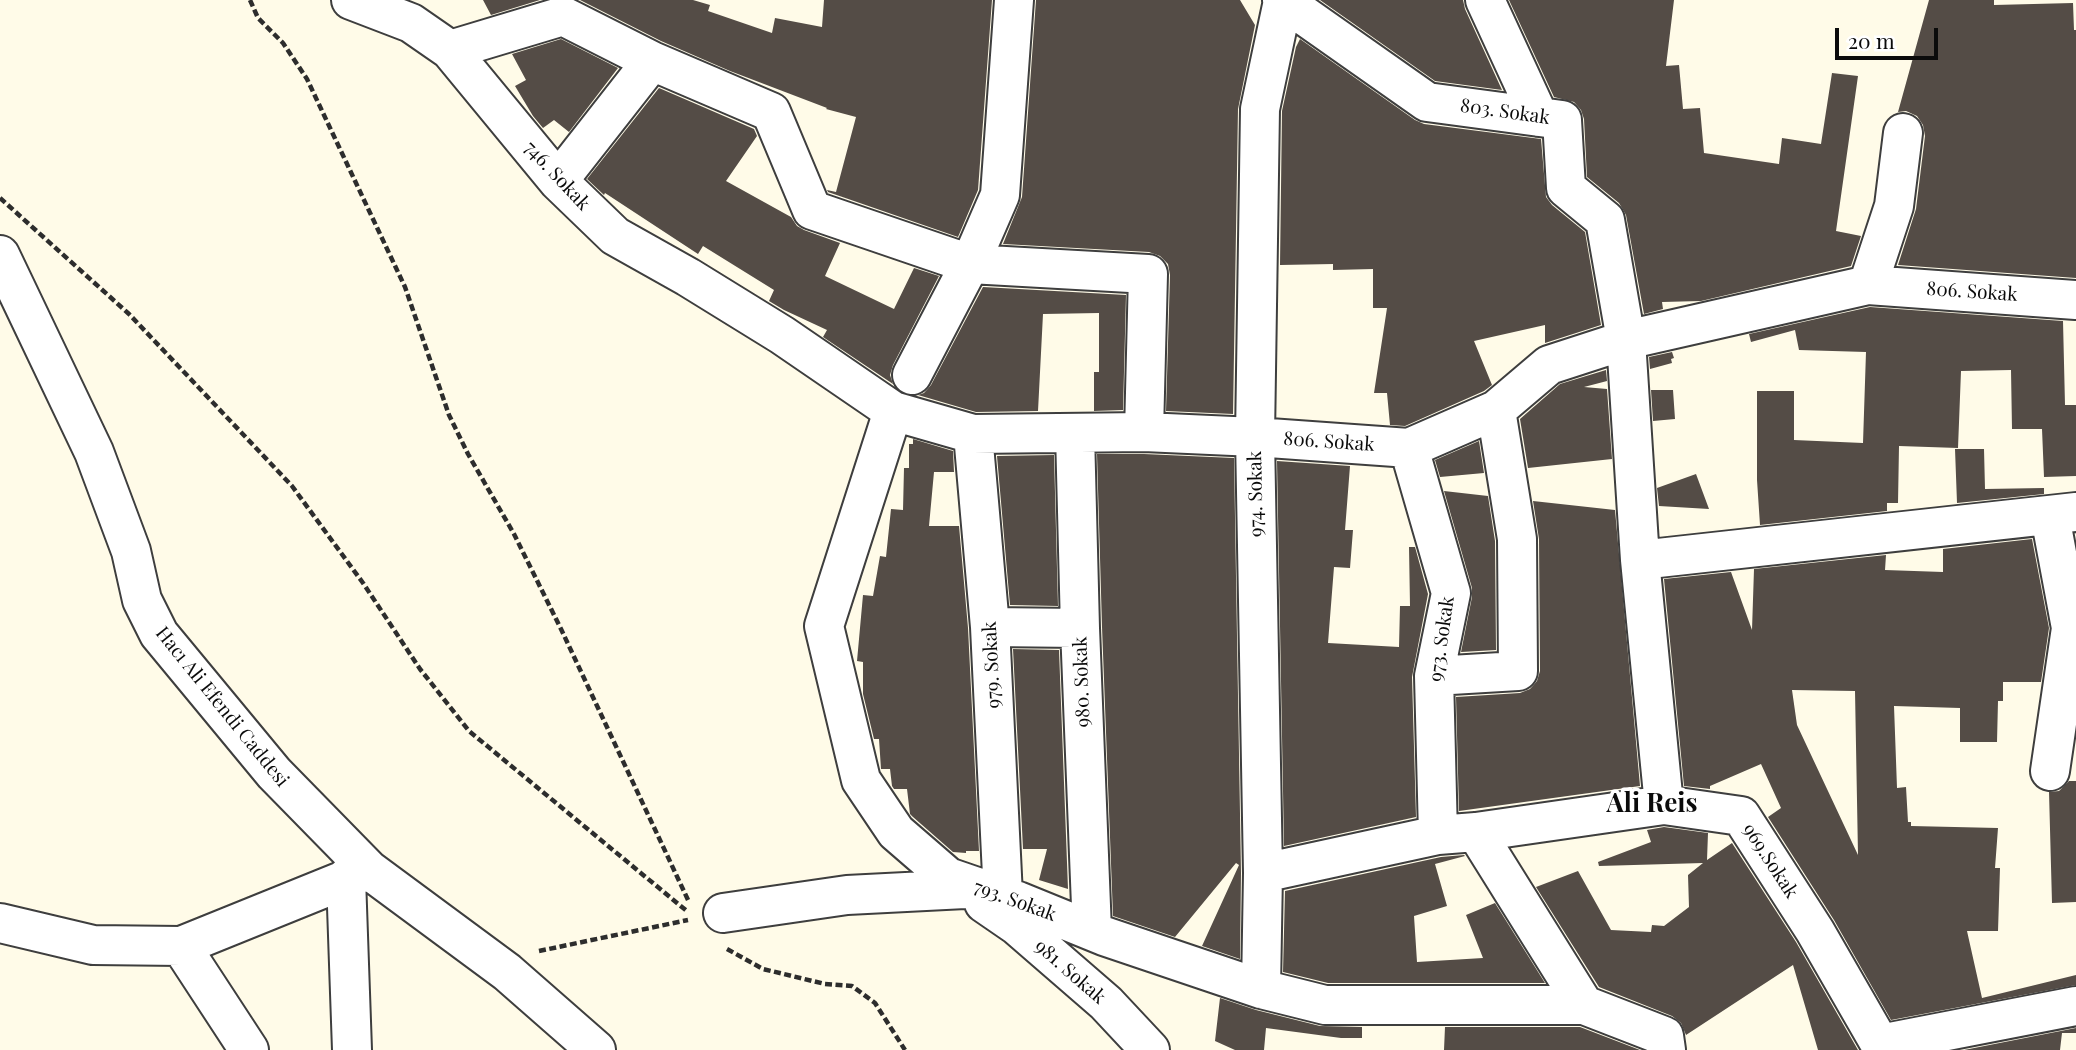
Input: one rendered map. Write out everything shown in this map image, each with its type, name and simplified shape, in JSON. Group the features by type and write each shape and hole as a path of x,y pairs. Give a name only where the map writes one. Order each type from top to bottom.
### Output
{"street":[{"name":"746. Sokak","path":"351,0 411,23 450,50 558,181 615,236 782,335"},
{"path":"912,375 970,264 1000,195 1014,0"},
{"path":"1485,0 1539,117"},
{"name":"803. Sokak","path":"1283,1 1427,102 1562,120 1566,188 1605,220 1626,340"},
{"name":"974. Sokak","path":"1261,989 1263,873 1255,437 1260,109 1283,1"},
{"path":"450,50 563,16 652,61 771,112 812,210 970,264 1148,274 1144,432"},
{"path":"558,181 652,61"},
{"path":"1868,285 1894,206 1903,133"},
{"name":"Hacı Ali Efendi Caddesi","path":"0,255 94,452 131,551 142,600 159,634 358,874 501,967 596,1050"},
{"name":"806. Sokak","path":"782,335 894,411 972,434 1144,432 1409,448 1496,410 1549,365 1626,340 1868,285 2076,300"},
{"path":"1626,340 1640,560 1664,805"},
{"path":"1434,676 1518,671 1517,539 1496,410"},
{"name":"793. Sokak","path":"894,411 824,626 861,780 896,832 957,883 1003,896 1092,931 1261,989 1325,1005 1584,1005"},
{"name":"980. Sokak","path":"1075,433 1092,931"},
{"name":"979. Sokak","path":"972,434 990,628 1003,896"},
{"name":"973. Sokak","path":"1409,448 1451,593 1434,676 1438,835"},
{"path":"1640,560 2063,514 2071,628 2067,713 2050,771"},
{"path":"990,628 1080,628"},
{"name":"969.Sokak","path":"1263,873 1438,835 1664,805 1741,816 1815,931 1881,1047 2076,1006"},
{"path":"1476,832 1584,1005 1664,1036 1667,1050"},
{"path":"0,923 93,945 181,946 358,874 352,1050"},
{"path":"714,926 847,895 957,883"},
{"name":"981. Sokak","path":"957,883 1026,934 1106,1003 1150,1050"},
{"path":"181,946 249,1050"}],"path":[{"path":"250,0 258,18 283,43 307,79 405,287 449,415 514,534 714,926"},
{"path":"0,198 129,314 292,486 363,583 420,669 469,731 714,926 763,969 825,984 852,986 875,1003 905,1050"},
{"path":"571,943 714,926"}],"building":[{"path":"483,0 540,0 491,15"},
{"path":"580,0 693,0 710,5 708,11 772,33 775,18 822,27 824,0 992,0 978,190 958,237 828,192 827,190 836,192 856,117 826,109 730,71 661,41"},
{"path":"1036,0 1240,0 1255,25 1238,109 1233,414 1166,411 1170,275 1168,264 1160,256 1149,252 1003,244 1022,197"},
{"path":"1320,0 1463,0 1502,90 1435,81"},
{"path":"1509,0 1674,0 1666,66 1679,65 1683,109 1700,108 1704,153 1779,164 1782,138 1821,144 1832,73 1858,76 1836,231 1861,236 1851,266 1701,301 1662,302 1663,309 1644,314 1626,215 1619,203 1587,177 1584,119 1581,110 1574,102 1554,97"},
{"path":"1929,0 1994,0 1994,5 2073,3 2076,30 2076,278 1898,265 1916,209 1925,136 1923,125 1917,116 1906,111 1898,112"},
{"path":"561,39 618,68 569,132 554,120 543,128 533,116 515,86 526,80 512,54"},
{"path":"1300,39 1424,124 1541,139 1546,197 1585,232 1601,325 1545,343 1545,325 1474,341 1492,385 1405,426 1390,425 1387,393 1374,393 1387,308 1373,308 1373,269 1333,270 1333,264 1280,265 1282,111"},
{"path":"659,88 754,129 757,136 726,181 791,217 797,226 804,230 840,243 825,276 894,309 914,268 939,276 893,365 890,375 893,384 823,337 827,330 769,301 774,290 703,246 698,254 605,193 604,195 587,179"},
{"path":"983,287 1126,295 1123,410 1094,411 1094,372 1099,372 1099,313 1043,314 1038,411 976,412 918,395 931,385"},
{"path":"1870,307 2063,321 2065,405 2076,405 2076,476 2044,477 2042,429 2012,429 2011,370 1961,371 1958,448 1899,446 1898,503 1887,503 1887,511 1760,525 1757,391 1794,391 1794,440 1863,443 1866,352 1799,350 1795,330 1751,342 1749,334"},
{"path":"1672,352 1672,363 1650,369 1649,357"},
{"path":"1606,370 1607,381 1584,387 1607,389 1612,459 1528,468 1520,419 1560,384"},
{"path":"1651,390 1673,390 1675,419 1653,421"},
{"path":"913,439 953,451 954,472 934,472 929,526 959,526 968,628 979,851 966,853 953,852 913,817 910,814 907,789 894,789 890,769 881,769 879,739 874,739 863,694 863,662 857,661 863,595 873,596 880,556 886,557 891,509 903,510 904,468 909,468 909,444 913,444"},
{"path":"1479,441 1484,473 1440,477 1435,460"},
{"path":"1955,449 1984,449 1985,489 2044,488 2044,494 1957,503"},
{"path":"1097,454 1234,458 1241,873 1240,959 1202,946 1239,865 1236,863 1175,937 1113,916"},
{"path":"1054,455 1058,606 1010,605 997,456"},
{"path":"1277,461 1350,466 1345,530 1353,530 1350,568 1334,567 1328,643 1399,647 1400,606 1410,606 1409,547 1415,547 1428,594 1412,677 1416,817 1284,846"},
{"path":"1696,474 1709,509 1659,506 1657,488"},
{"path":"1444,491 1488,496 1495,541 1496,650 1461,652 1472,588"},
{"path":"1533,501 1615,510 1640,786 1459,811 1456,697 1520,693 1530,689 1537,681 1540,671 1539,539"},
{"path":"2032,539 2049,628 2041,682 2003,682 2003,701 1998,701 1997,742 1960,742 1960,708 1894,706 1897,788 1906,787 1908,822 1911,822 1911,826 1998,828 1995,868 2000,868 1998,931 1967,931 1982,998 2076,975 2076,985 1891,1020 1834,920 1768,817 1781,808 1761,764 1710,786 1710,789 1684,786 1664,579 1731,572 1752,630 1754,569 1886,555 1885,570 1943,572 1943,549","holes":["1792,690 1855,691 1858,855 1797,725"]},
{"path":"1013,649 1059,650 1068,889 1039,880 1047,849 1023,849"},
{"path":"2069,781 2076,781 2076,902 2052,903 2049,792 2059,791"},
{"path":"1664,827 1708,833 1707,860 1732,843 1796,942 1858,1050 1818,1050 1793,965 1686,1035 1681,1023 1672,1016 1599,987 1536,887 1578,871 1611,930 1651,932 1652,925 1664,926 1689,907 1688,875 1703,863 1599,866 1598,862 1651,842 1647,830"},
{"path":"1464,855 1435,864 1447,906 1414,916 1417,962 1483,958 1466,915 1495,903 1545,983 1328,983 1283,972 1285,891 1441,857"},
{"path":"1220,998 1320,1026 1362,1027 1362,1038 1341,1038 1266,1028 1264,1050 1235,1050 1215,1041"},
{"path":"1445,1027 1580,1027 1640,1050 1444,1050"},
{"path":"2076,1028 2076,1033 2062,1033 2060,1050 1964,1050"}],"district":[{"name":"Ali Reis","path":"1652,804"}]}
